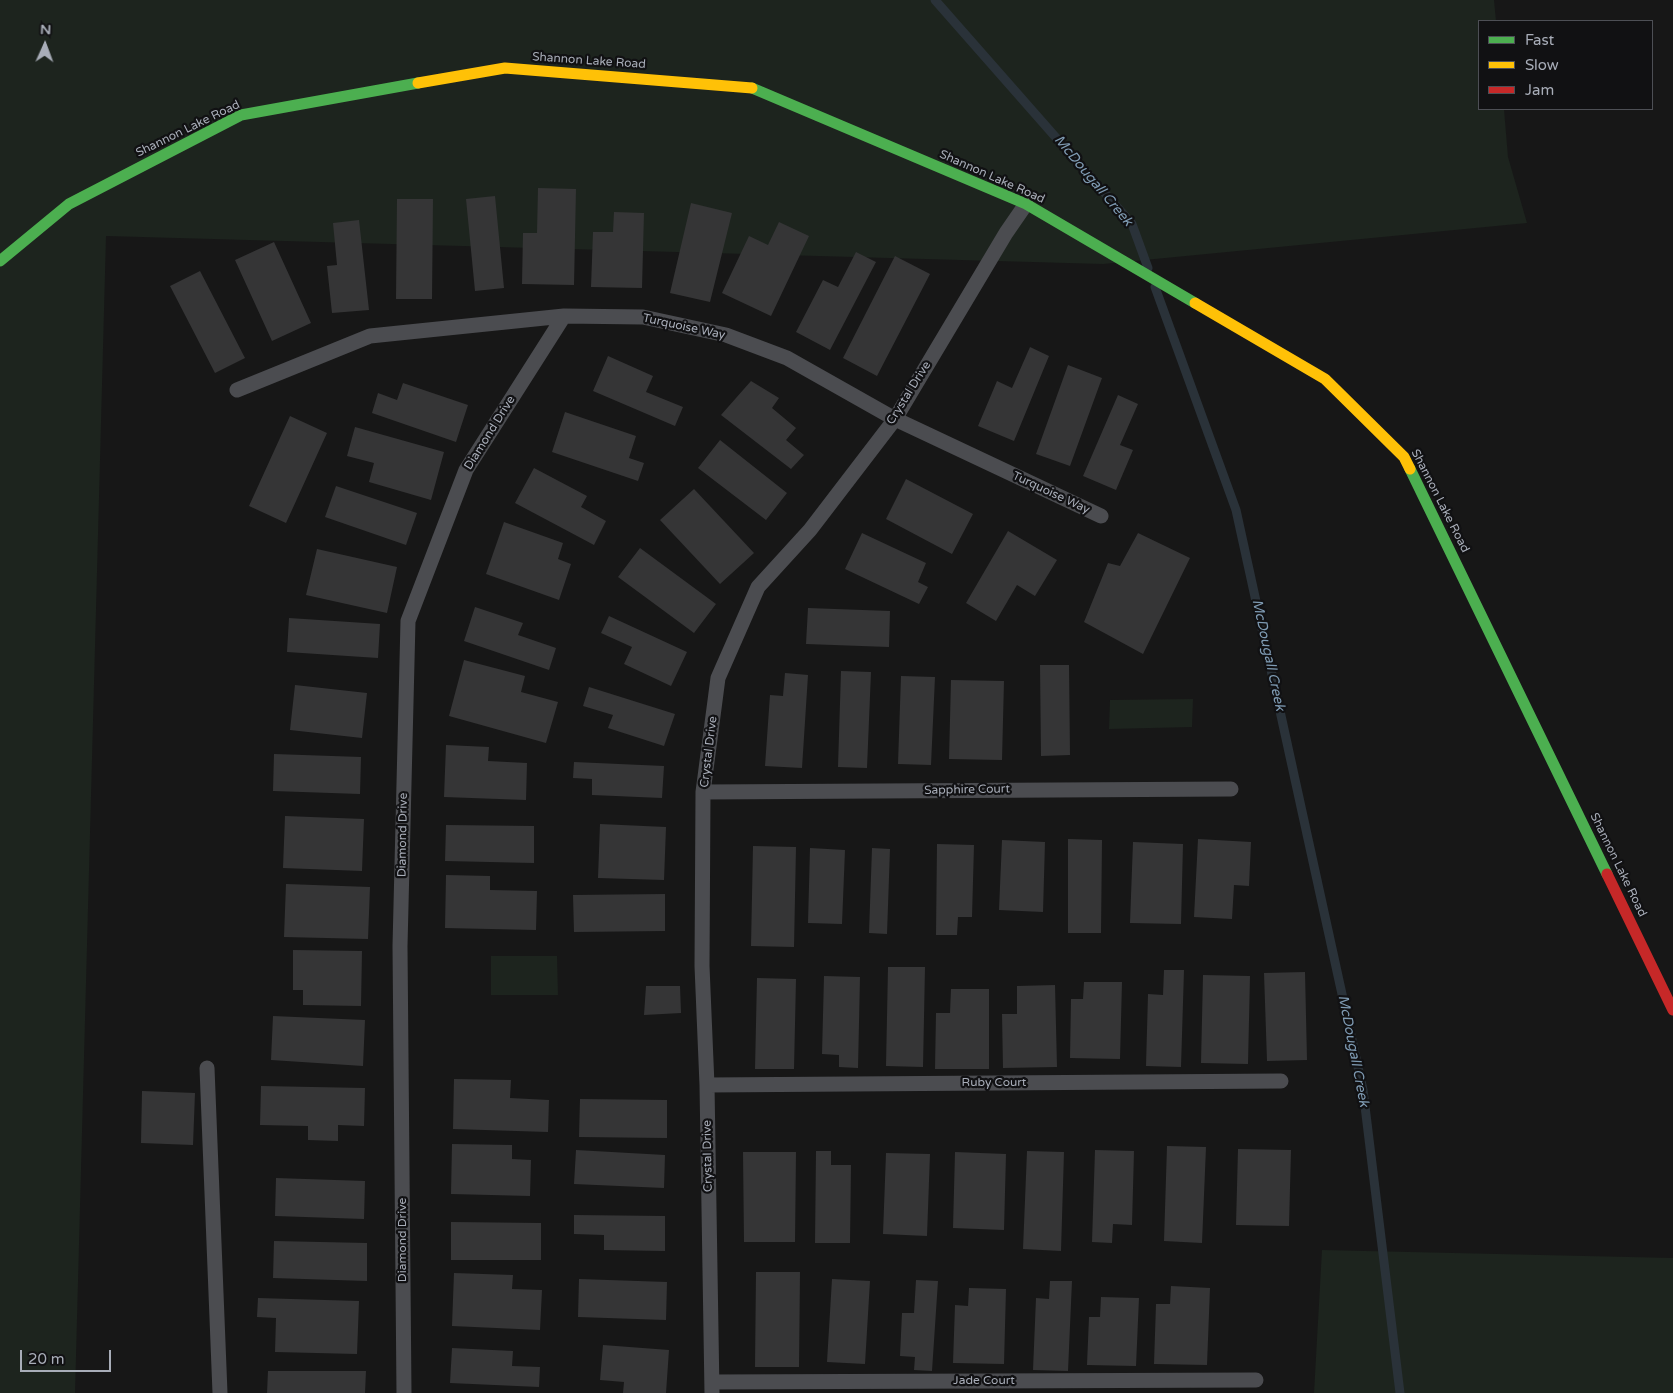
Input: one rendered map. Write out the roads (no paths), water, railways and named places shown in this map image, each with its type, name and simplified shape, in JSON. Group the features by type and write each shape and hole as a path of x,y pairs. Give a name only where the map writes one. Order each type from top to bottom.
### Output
{"main road":[{"name":"Shannon Lake Road","path":"0,262 69,204 241,115 505,68 750,87 1026,204 1325,379 1404,457 1673,1010"}],"lane":[{"name":"Crystal Drive","path":"712,1387 707,1085 702,966 703,792 718,678 758,587 810,530 895,419 1001,241 1026,204"},
{"name":"Turquoise Way","path":"237,390 370,336 564,316 643,317 726,335 787,358 895,419 1101,516"},
{"name":"Diamond Drive","path":"404,1393 400,946 408,621 466,470 564,316"},
{"name":"Sapphire Court","path":"703,792 1231,789"},
{"path":"207,1068 220,1393"},
{"name":"Ruby Court","path":"707,1085 1281,1081"},
{"name":"Jade Court","path":"712,1387 1256,1380"}],"waterway":[{"name":"McDougall Creek","path":"935,0 1132,224 1148,268"},
{"name":"McDougall Creek","path":"1155,287 1236,510 1363,1090 1400,1393"}]}
